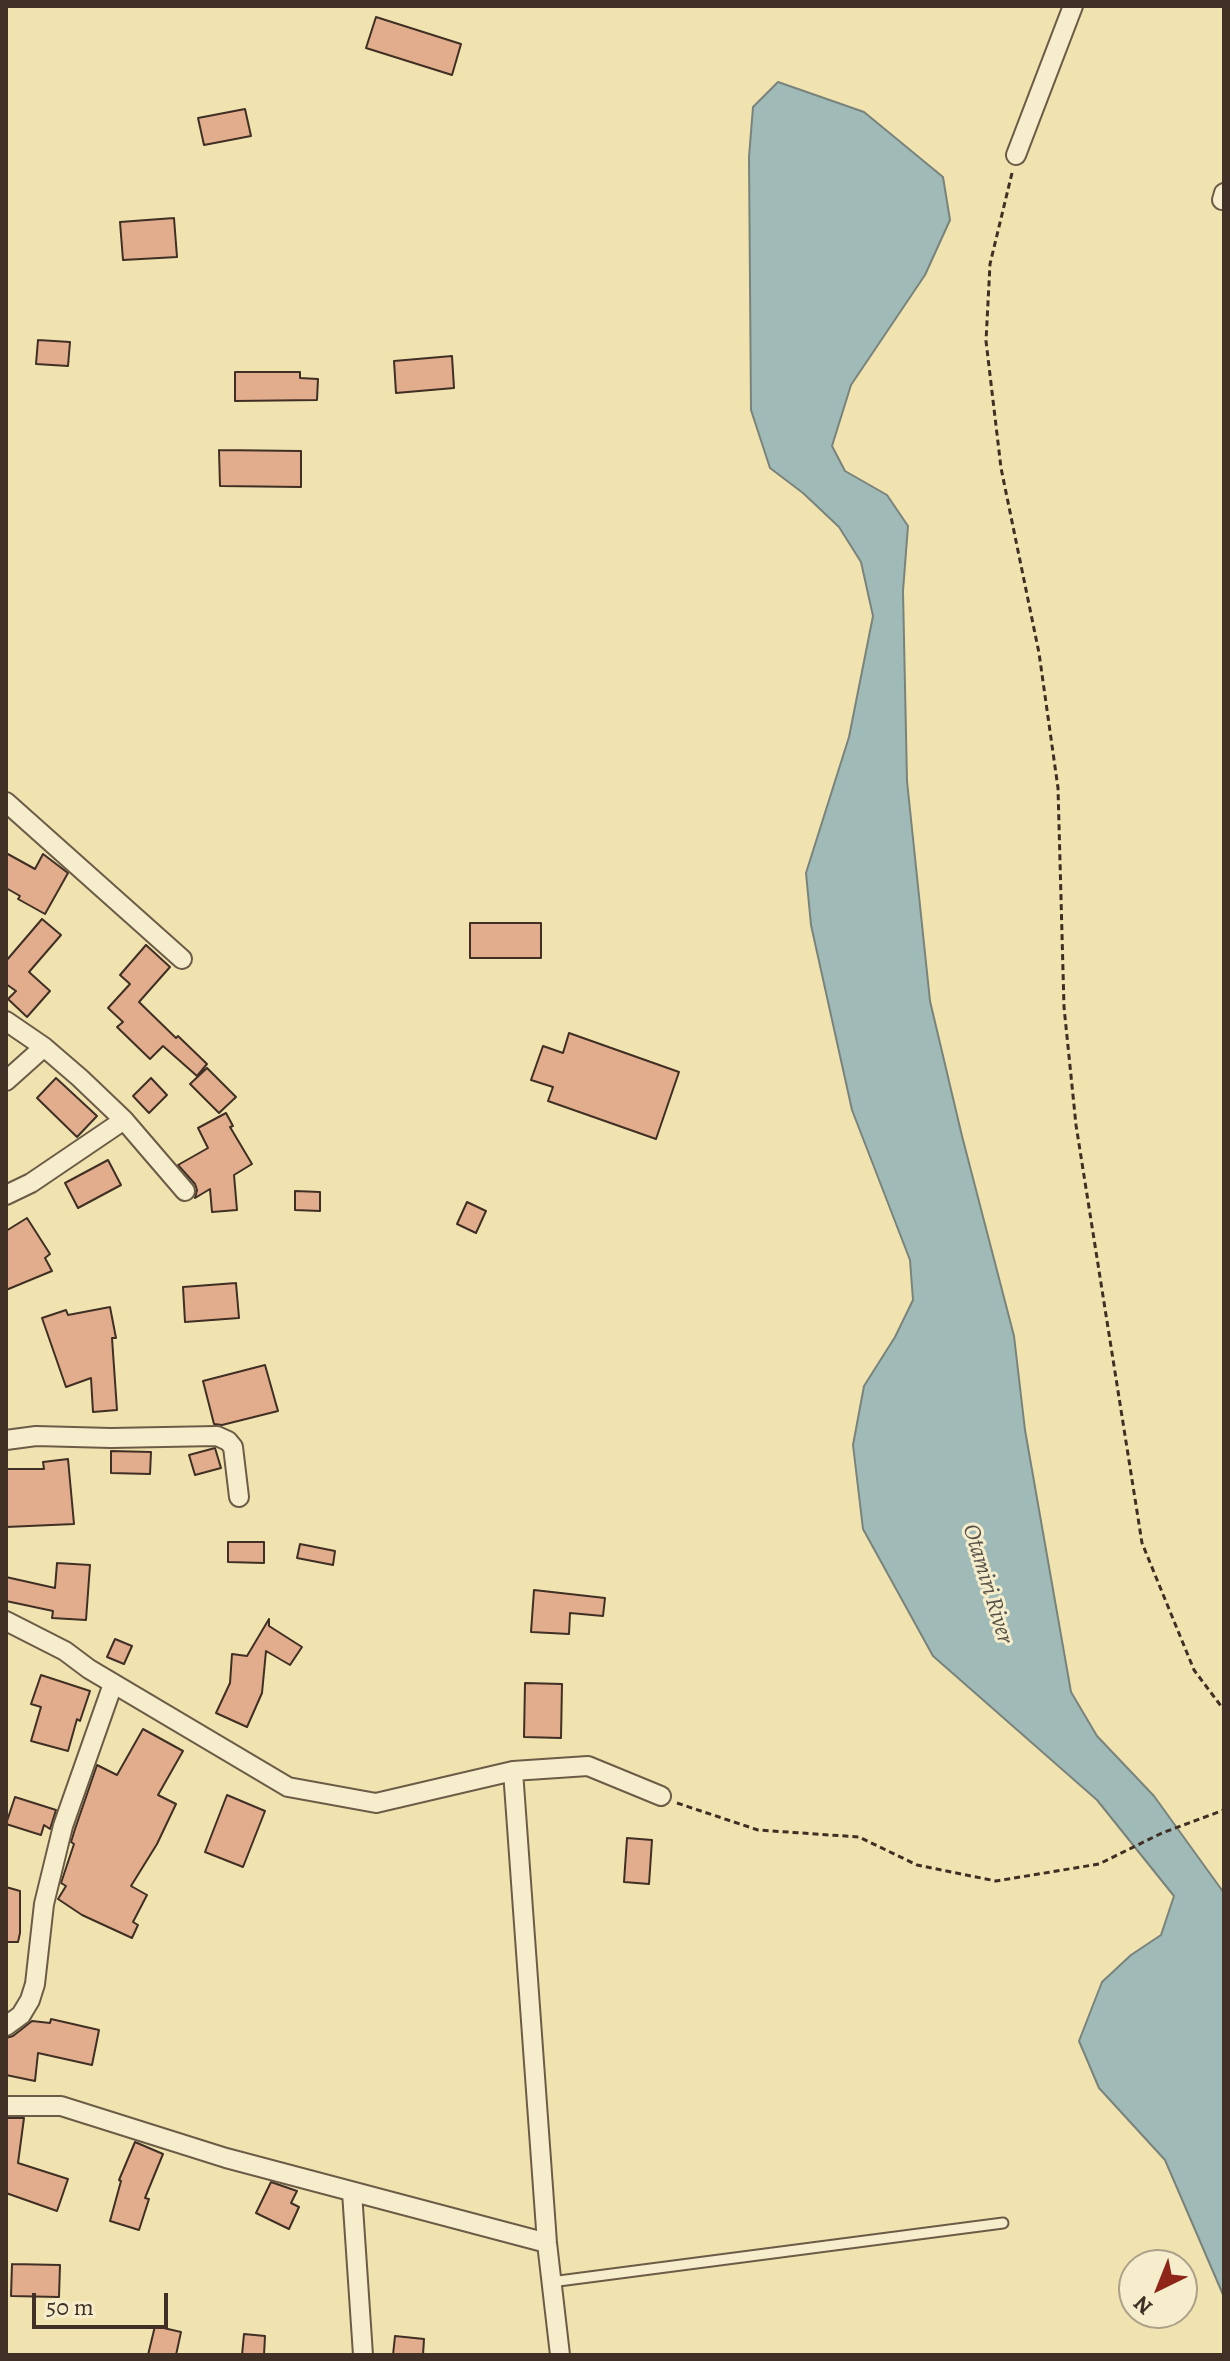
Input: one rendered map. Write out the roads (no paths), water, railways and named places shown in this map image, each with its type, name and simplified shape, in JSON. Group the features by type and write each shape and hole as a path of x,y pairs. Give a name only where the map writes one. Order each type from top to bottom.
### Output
{"street":[{"path":"1016,155 1073,6"},
{"path":"6,802 182,959"},
{"path":"6,1021 44,1047 124,1120 185,1191"},
{"path":"6,1081 44,1047"},
{"path":"6,1195 31,1183 124,1120"},
{"path":"6,1440 36,1436 217,1436 233,1447 239,1497"},
{"path":"6,1621 65,1651 113,1684 288,1787 376,1803 513,1771 588,1766 661,1796"},
{"path":"6,2026 21,2015 33,1992 44,1904 63,1826 113,1684"},
{"path":"513,1771 547,2243 560,2355"},
{"path":"6,2106 61,2106 226,2158 547,2243"},
{"path":"352,2192 363,2355"}],"lane":[{"path":"551,2282 1003,2223"}],"water":[{"name":"Otamiri River","path":"778,82 864,112 943,177 950,220 925,275 851,385 832,446 845,471 887,495 908,526 903,591 907,781 930,1001 1014,1336 1025,1430 1071,1692 1097,1736 1154,1796 1224,1893 1224,2297 1165,2160 1099,2088 1079,2041 1102,1982 1131,1955 1161,1935 1174,1896 1097,1800 933,1656 863,1529 853,1445 864,1386 895,1337 913,1300 910,1260 852,1110 811,925 806,873 849,737 873,616 861,562 839,527 803,493 770,468 751,410 749,157 753,107"}]}
